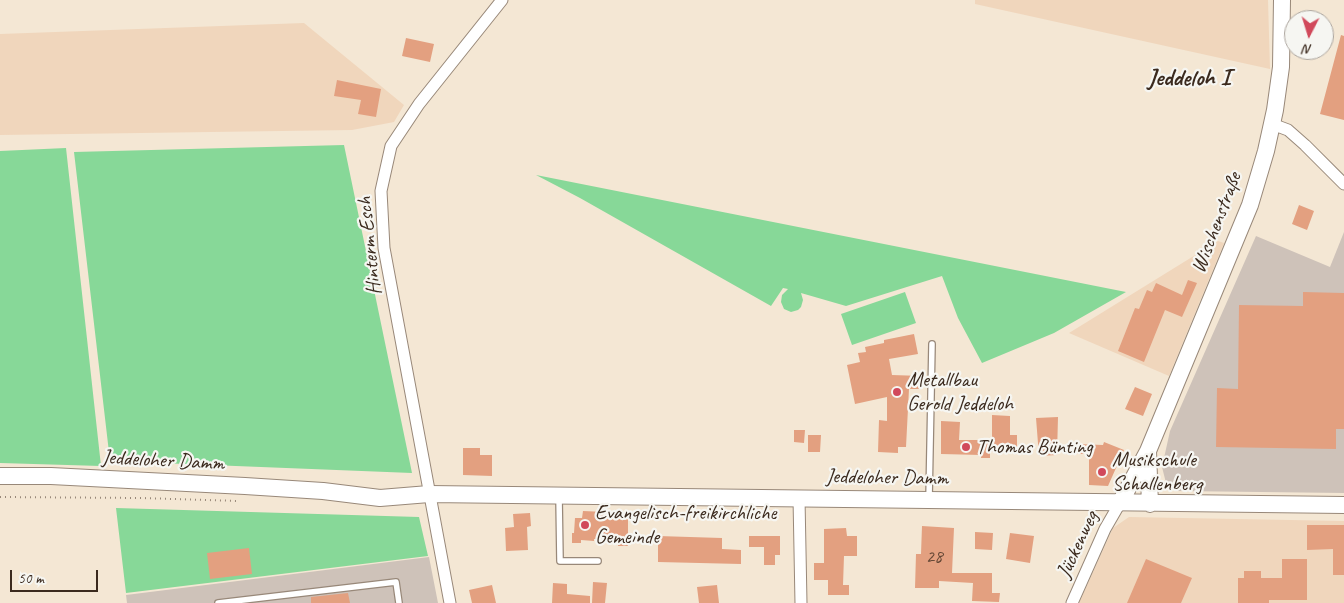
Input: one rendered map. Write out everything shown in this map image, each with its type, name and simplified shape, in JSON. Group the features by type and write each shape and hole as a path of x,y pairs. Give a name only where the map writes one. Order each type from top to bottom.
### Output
{"main road":[{"name":"Wischenstraße","path":"1120,503 1148,451 1250,205 1272,124 1280,67 1282,0"},
{"name":"Wischenstraße","path":"1148,451 1150,504"},
{"name":"Jeddeloher Damm","path":"0,476 70,477 323,491 380,498 429,494 1344,505"}],"street":[{"name":"Hinterm Esch","path":"450,603 384,248 381,191 391,146 419,104 502,0"},
{"path":"1272,124 1288,130 1300,140 1344,184"},
{"path":"799,498 801,603"},
{"name":"Jückenweg","path":"1072,603 1105,529 1120,503"}],"lane":[{"path":"929,499 932,344"},
{"path":"559,495 560,561 598,561"},
{"path":"218,603 396,582 399,603"}],"path":[{"path":"0,497 247,501"}],"shaded area":[{"path":"975,0 1268,0 1270,69 975,4"},
{"path":"304,23 404,105 394,122 352,130 0,135 0,34"},
{"path":"1344,232 1344,493 1177,491 1166,483 1162,467 1170,431 1256,236 1330,267"},
{"path":"1218,241 1224,243 1169,376 1069,333"},
{"path":"1129,517 1344,521 1344,603 1079,603 1113,528"},
{"path":"429,557 438,603 127,603 126,595"}],"green space":[{"path":"344,145 412,473 110,461 74,152"},
{"path":"66,148 101,466 0,463 0,151"},
{"path":"536,175 1126,292 1054,333 982,363 958,318 942,276 846,306 801,293 803,300 801,307 791,312 784,309 781,302 782,295 788,289 783,288 771,306"},
{"path":"905,292 916,323 852,345 841,314"},
{"path":"116,508 419,517 428,556 126,593"}],"building":[{"path":"1341,35 1344,36 1344,120 1320,114"},
{"path":"406,38 434,44 430,62 402,56"},
{"path":"337,80 381,89 376,117 358,114 361,100 334,96"},
{"path":"1299,205 1314,211 1307,230 1292,224"},
{"path":"1188,280 1197,283 1182,317 1165,310 1144,362 1118,351 1135,308 1139,309 1147,290 1152,292 1156,283 1182,295"},
{"path":"1303,292 1344,293 1344,429 1336,429 1336,449 1216,447 1217,388 1238,389 1239,305 1303,306"},
{"path":"914,334 918,354 889,359 892,375 922,376 921,389 909,389 906,447 898,447 898,453 878,452 879,420 887,421 887,397 855,404 847,365 860,362 858,353 866,352 865,347 884,343 884,340"},
{"path":"1135,387 1152,394 1143,416 1125,409"},
{"path":"992,415 1010,416 1010,435 1017,435 1017,452 990,452 990,458 981,458 981,455 941,454 941,421 960,422 959,440 992,440"},
{"path":"1058,417 1057,455 1039,456 1036,418"},
{"path":"794,430 805,430 804,443 794,442"},
{"path":"808,435 821,435 820,452 808,452"},
{"name":"Musikschule Schallenberg","path":"1104,442 1124,450 1108,486 1089,485 1089,454 1077,454 1077,444 1103,445"},
{"path":"463,448 480,448 480,455 492,455 492,476 463,475"},
{"path":"583,511 628,513 628,546 618,546 618,539 581,540 581,543 572,543 575,518 582,518"},
{"path":"530,513 531,526 527,527 528,550 506,551 505,528 514,527 513,514"},
{"path":"1307,525 1344,525 1344,575 1333,575 1333,549 1307,550"},
{"path":"922,526 954,528 952,573 992,573 992,593 1000,593 999,602 972,601 973,583 939,581 939,588 915,588 916,554 921,554"},
{"path":"846,528 847,536 857,536 857,556 844,556 843,585 849,585 849,595 828,595 828,580 814,580 814,563 824,563 824,529"},
{"path":"975,532 993,533 992,550 975,549"},
{"path":"1010,533 1034,536 1030,563 1006,559"},
{"path":"658,536 722,538 722,549 741,550 741,564 658,562"},
{"path":"749,536 780,536 780,555 775,555 775,565 764,565 764,547 749,547"},
{"path":"249,548 252,574 210,579 207,553"},
{"path":"1146,559 1192,578 1181,603 1127,603"},
{"path":"1282,559 1307,559 1307,600 1269,600 1269,603 1238,603 1238,578 1244,578 1244,571 1261,571 1261,578 1282,578"},
{"path":"593,582 607,583 605,603 592,603"},
{"path":"553,583 567,584 567,594 590,596 590,603 552,603"},
{"path":"492,585 496,603 472,603 469,590"},
{"path":"717,585 719,603 699,603 697,587"},
{"path":"348,593 350,603 311,603 311,597"}],"place":[{"name":"Metallbau Gerold Jeddeloh","path":"897,392"},
{"name":"Thomas Bünting","path":"966,447"},
{"name":"Musikschule Schallenberg","path":"1102,472"},
{"name":"Evangelisch-freikirchliche Gemeinde","path":"585,525"}],"district":[{"name":"Jeddeloh I","path":"1189,79"}]}
